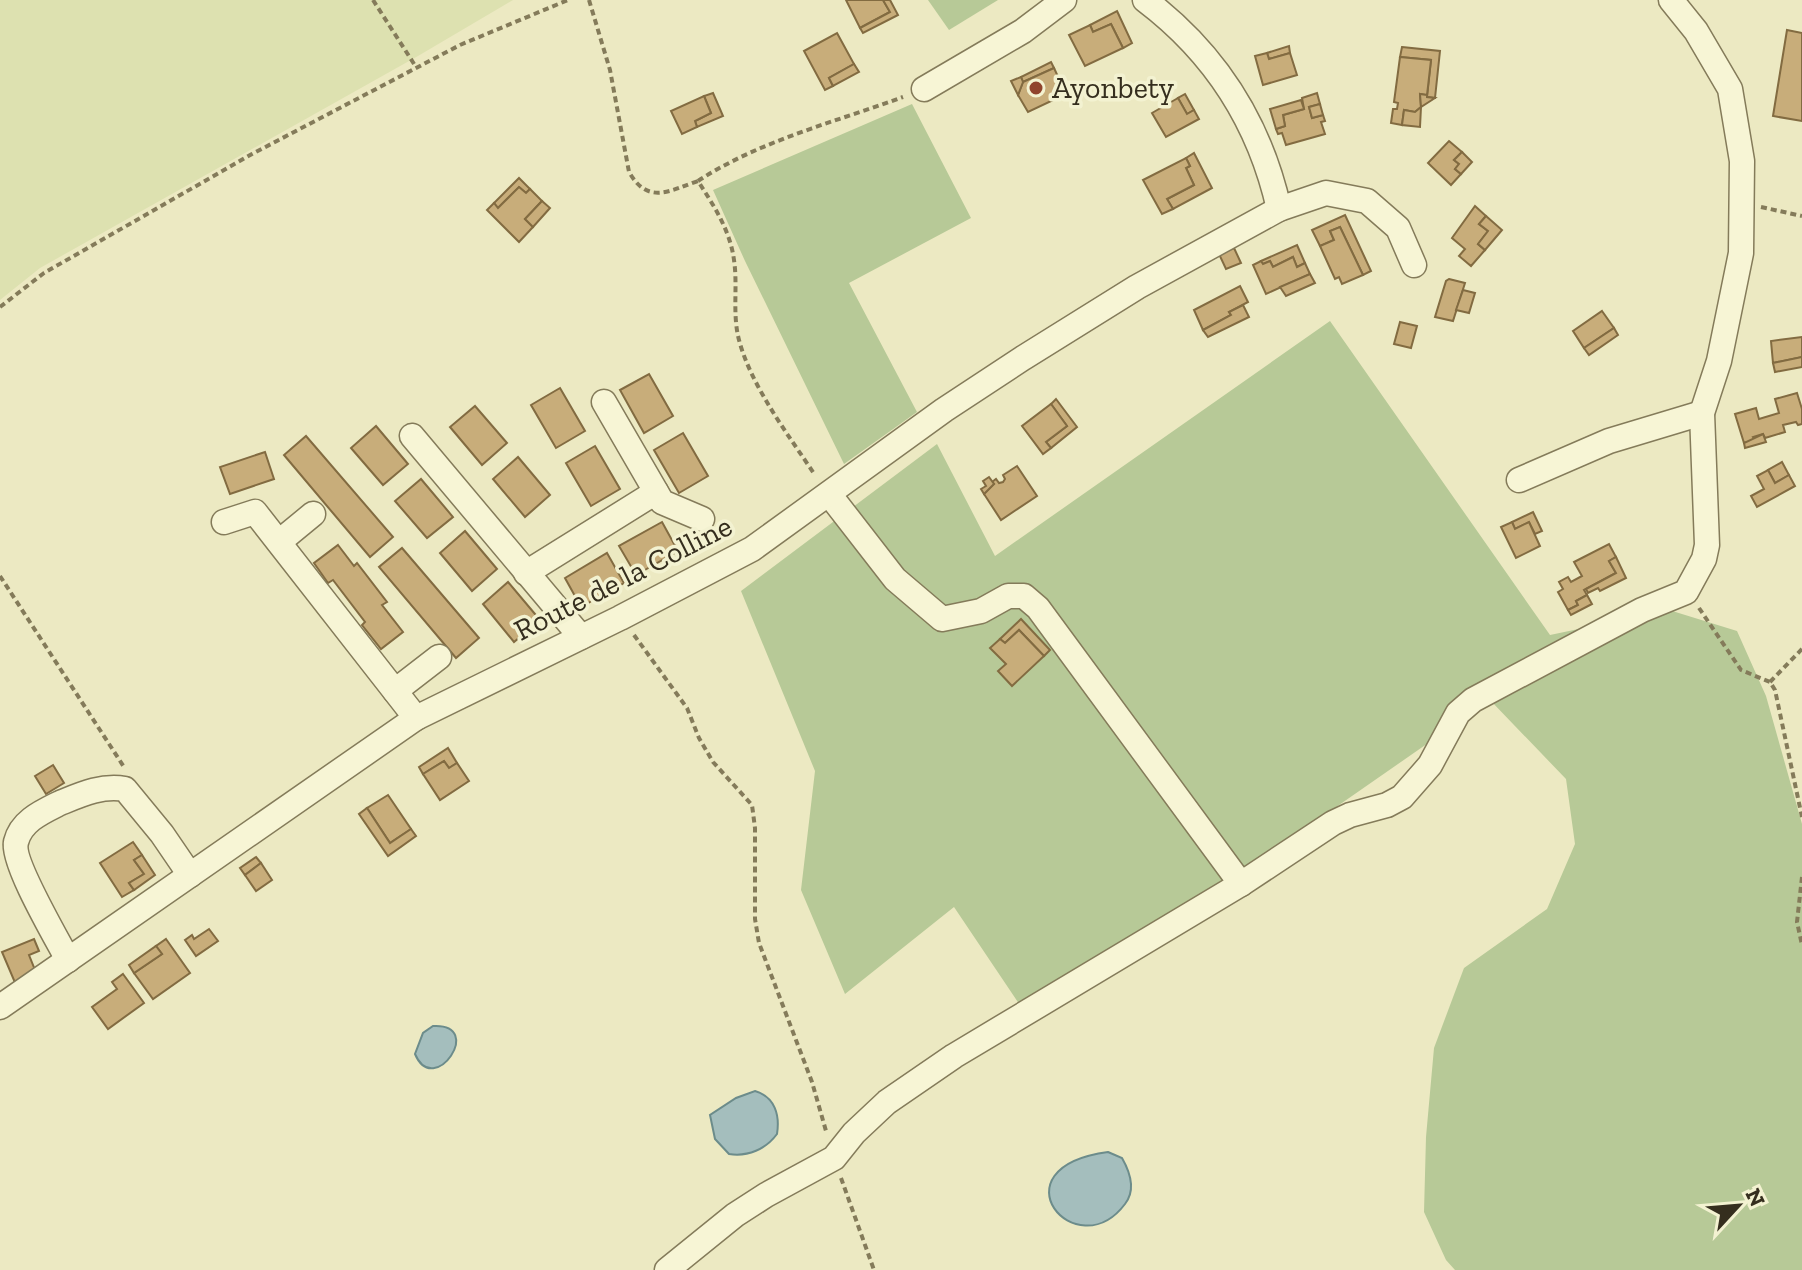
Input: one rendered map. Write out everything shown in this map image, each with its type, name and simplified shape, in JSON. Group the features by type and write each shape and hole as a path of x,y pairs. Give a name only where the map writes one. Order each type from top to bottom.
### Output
{"street":[{"path":"924,89 1023,31 1064,0"},
{"path":"1145,0 1201,51 1233,91 1266,162 1279,209"},
{"path":"667,1270 735,1215 794,1178 834,1158 854,1133 887,1102 954,1056 1241,884 1333,823 1402,797 1430,765 1458,713 1473,700 1642,610 1686,592 1704,559 1707,545 1702,413 1719,361 1741,253 1742,161 1730,89 1696,31 1671,0"},
{"name":"Route de la Colline","path":"0,1007 416,718 752,549 944,410 1023,358 1137,287 1279,209 1326,193 1367,201 1398,228 1414,265"},
{"path":"604,402 662,502 702,519"},
{"path":"1519,480 1609,441 1702,413"},
{"path":"412,436 581,637"},
{"path":"526,573 656,492"},
{"path":"829,494 895,579 942,619 981,611 1008,596 1024,596 1038,608 1241,884"},
{"path":"224,522 255,512 416,718"},
{"path":"279,542 313,514"},
{"path":"395,691 439,657"},
{"path":"68,960 28,883 14,846 19,832 36,814 82,794 110,787 125,789 190,875"}],"path":[{"path":"373,0 416,67"},
{"path":"0,307 58,265 252,154 460,45 568,0"},
{"path":"589,0 610,70 629,172 636,184 646,192 663,193 698,181 766,147 924,89"},
{"path":"698,181 719,213 734,261 735,320 739,343 751,372 829,494"},
{"path":"1742,203 1802,216"},
{"path":"0,576 130,776"},
{"path":"1686,592 1741,670 1770,682 1775,690 1802,817"},
{"path":"620,618 687,708 713,762 752,805 755,919 759,943 812,1082 834,1158 874,1270"},
{"path":"1770,682 1802,649"},
{"path":"1802,877 1797,922 1802,945"}],"green space":[{"path":"0,0 513,0 40,268 0,300"},
{"path":"928,0 998,0 949,30"},
{"path":"912,104 971,218 849,283 917,412 844,464 713,190"},
{"path":"1330,321 1550,635 1669,610 1737,631 1766,696 1802,824 1802,1270 1455,1270 1446,1260 1424,1212 1426,1137 1434,1048 1464,968 1547,909 1575,844 1566,779 1490,700 1030,1020 954,907 845,994 801,890 815,771 741,591 937,444 995,556"}],"water":[{"path":"433,1026 448,1028 455,1035 456,1045 443,1064 433,1068 423,1066 415,1054 423,1033"},
{"path":"755,1091 772,1102 778,1120 777,1134 756,1151 729,1154 715,1139 710,1115 736,1098"},
{"path":"1108,1152 1122,1158 1131,1181 1125,1204 1105,1221 1085,1226 1067,1220 1054,1208 1049,1193 1054,1176 1073,1161"}],"building":[{"path":"846,0 883,0 890,12 860,28"},
{"path":"883,0 890,0 898,15 863,33 860,28 890,12"},
{"path":"1117,11 1132,43 1123,48 1111,24 1093,32 1090,25"},
{"path":"1111,24 1123,48 1085,66 1069,35 1090,25 1093,32"},
{"path":"1787,30 1802,33 1802,121 1773,116"},
{"path":"837,33 854,64 829,78 833,86 825,90 804,51"},
{"path":"1289,46 1290,53 1269,59 1267,53"},
{"path":"1402,47 1440,51 1435,98 1427,97 1431,60 1400,57"},
{"path":"1267,53 1269,59 1290,53 1297,75 1263,85 1255,56"},
{"path":"1400,57 1431,60 1427,95 1420,94 1421,107 1415,112 1404,110 1402,125 1391,123 1393,109 1397,109 1398,103 1394,102"},
{"path":"1051,62 1054,68 1023,82 1021,77"},
{"path":"854,64 859,72 833,86 829,78"},
{"path":"1054,68 1066,94 1028,112 1018,95 1023,82"},
{"path":"1021,77 1023,82 1018,95 1011,81"},
{"path":"713,93 723,116 697,127 695,121 711,113 704,96"},
{"path":"1317,93 1320,104 1309,107 1312,118 1323,115 1325,121 1321,122 1325,134 1286,145 1282,133 1278,134 1276,129 1285,126 1283,115 1304,109 1302,98"},
{"path":"1185,94 1194,110 1187,114 1178,98"},
{"path":"1420,94 1427,97 1435,98 1421,107"},
{"path":"704,96 711,113 695,121 697,127 682,134 671,111"},
{"path":"1178,98 1187,114 1194,110 1199,119 1166,137 1152,113"},
{"path":"1301,100 1304,109 1283,115 1285,126 1276,129 1270,109"},
{"path":"1320,104 1323,115 1312,118 1309,107"},
{"path":"1421,107 1420,127 1402,125 1404,110 1415,112"},
{"path":"1449,141 1462,152 1454,160 1459,164 1455,169 1461,174 1451,185 1428,163"},
{"path":"1462,152 1472,162 1461,174 1455,169 1459,164 1454,160"},
{"path":"1194,153 1212,188 1173,209 1167,199 1194,185 1186,168 1190,166 1186,158"},
{"path":"1186,158 1190,166 1186,168 1194,185 1167,199 1173,209 1162,214 1143,180"},
{"path":"519,178 530,189 526,193 519,187 498,208 494,203"},
{"path":"519,187 526,193 530,189 542,201 525,219 533,227 519,242 487,210 494,203 498,208"},
{"path":"542,201 550,208 533,227 525,219"},
{"path":"1475,206 1486,216 1479,224 1488,231 1478,244 1485,250 1471,266 1459,256 1465,249 1452,238"},
{"path":"1345,215 1371,271 1363,275 1340,227 1330,231 1334,240 1320,246 1312,230"},
{"path":"1486,216 1502,230 1485,250 1478,244 1488,231 1479,224"},
{"path":"1340,227 1363,275 1342,284 1339,277 1335,279 1320,246 1334,240 1330,231"},
{"path":"1297,245 1305,263 1297,267 1293,257 1273,267 1270,261 1263,264 1261,261"},
{"path":"1234,248 1241,263 1226,269 1219,254"},
{"path":"1293,257 1297,267 1305,263 1310,274 1266,294 1253,265 1270,261 1273,267"},
{"path":"1310,274 1315,283 1286,296 1280,287"},
{"path":"1449,279 1465,283 1453,321 1435,317"},
{"path":"1240,286 1248,302 1203,330 1194,310"},
{"path":"1463,290 1475,293 1469,313 1456,310"},
{"path":"1243,305 1249,317 1208,337 1203,330"},
{"path":"1602,311 1614,328 1584,348 1573,331"},
{"path":"1400,322 1417,326 1411,348 1394,344"},
{"path":"1614,328 1618,335 1589,355 1584,348"},
{"path":"1802,337 1802,357 1773,363 1771,341"},
{"path":"1802,357 1802,367 1775,372 1773,363"},
{"path":"649,374 673,416 644,433 620,390"},
{"path":"560,388 585,431 556,448 531,405"},
{"path":"1797,393 1802,424 1783,425 1785,432 1765,438 1763,434 1744,443 1735,414 1756,408 1759,419 1779,413 1775,399"},
{"path":"1056,399 1077,427 1051,448 1046,442 1067,426 1051,404"},
{"path":"1051,404 1067,426 1046,442 1051,448 1043,454 1022,426"},
{"path":"475,406 507,443 482,465 450,427"},
{"path":"376,426 408,464 383,485 351,448"},
{"path":"683,433 708,476 679,493 654,450"},
{"path":"1763,434 1766,442 1745,448 1744,443"},
{"path":"306,436 393,537 370,557 284,455"},
{"path":"595,446 620,489 591,506 566,463"},
{"path":"265,452 274,479 230,494 220,467"},
{"path":"518,457 550,495 525,517 493,479"},
{"path":"1782,462 1789,475 1775,483 1768,470"},
{"path":"1017,466 1037,496 1001,520 984,494 994,484 992,482 996,479 999,483 1003,482 1003,475"},
{"path":"1768,470 1775,483 1789,475 1795,486 1757,507 1751,496 1764,489 1757,476"},
{"path":"989,477 994,484 984,494 981,489 986,486 983,481"},
{"path":"421,479 453,517 427,538 395,501"},
{"path":"1533,512 1542,531 1535,534 1529,522 1515,529 1512,522"},
{"path":"662,522 678,551 636,575 619,546"},
{"path":"1512,522 1515,529 1529,522 1540,546 1516,558 1501,527"},
{"path":"465,531 497,569 472,591 440,553"},
{"path":"1609,544 1616,557 1609,561 1616,573 1584,590 1587,595 1568,610 1558,592 1563,589 1559,582 1568,577 1571,582 1582,576 1574,562"},
{"path":"338,545 354,566 357,563 387,602 382,605 403,632 381,649 333,580 328,583 314,563"},
{"path":"402,548 479,638 456,658 379,567"},
{"path":"607,553 624,583 581,607 565,578"},
{"path":"1616,557 1626,578 1600,591 1598,588 1588,593 1586,589 1616,573 1609,561"},
{"path":"508,582 540,620 514,642 483,604"},
{"path":"1587,595 1592,604 1571,615 1568,610"},
{"path":"1021,619 1050,650 1044,656 1019,630 1005,643 1000,639"},
{"path":"1019,630 1044,656 1012,686 998,671 1006,664 990,648 1000,639 1005,643"},
{"path":"448,748 457,763 449,768 444,761 423,774 419,767"},
{"path":"444,761 449,768 457,763 469,781 440,800 423,774"},
{"path":"53,765 64,783 46,794 35,776"},
{"path":"388,795 411,829 390,843 367,808"},
{"path":"367,808 390,843 411,829 416,836 388,856 359,814"},
{"path":"133,842 142,855 134,860 144,874 129,883 134,890 122,897 100,863"},
{"path":"142,855 155,875 134,890 129,883 144,874 134,860"},
{"path":"256,857 261,863 245,875 240,868"},
{"path":"261,863 272,880 256,891 245,875"},
{"path":"209,929 218,941 196,956 185,940 192,935 194,939"},
{"path":"34,939 39,951 29,955 37,975 16,985 2,952"},
{"path":"166,939 190,973 153,999 134,973 162,954 156,946"},
{"path":"156,946 162,954 134,973 129,965"},
{"path":"123,974 144,1003 108,1029 92,1007 117,989 112,982"}],"place":[{"name":"Ayonbety","path":"1036,88"}]}
